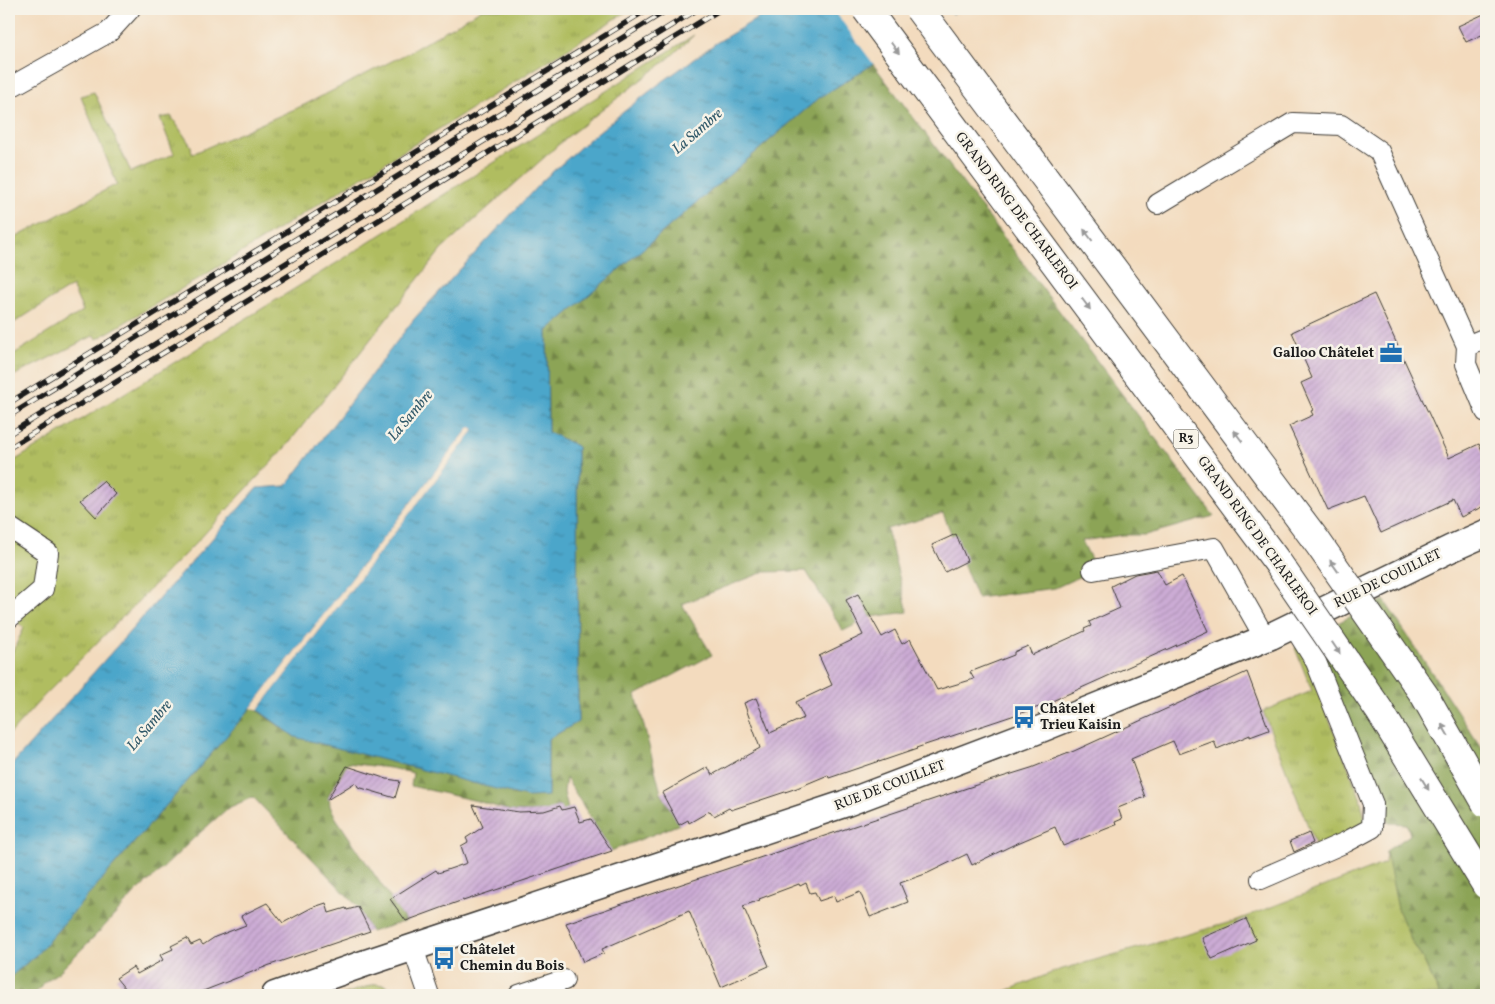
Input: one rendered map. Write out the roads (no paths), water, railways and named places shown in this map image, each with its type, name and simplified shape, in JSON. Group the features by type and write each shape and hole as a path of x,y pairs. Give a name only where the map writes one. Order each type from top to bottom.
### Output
{"highway":[{"name":"GRAND RING DE CHARLEROI","path":"866,9 1278,563 1380,710 1486,884"},
{"path":"919,9 1318,543 1425,696 1486,803"}],"main road":[{"name":"RUE DE COUILLET","path":"275,995 844,804 1031,733 1265,638 1486,533"}],"street":[{"path":"9,88 108,32 130,9"},
{"path":"1158,204 1293,123 1341,125 1379,151 1467,346 1466,364 1486,412"},
{"path":"1467,346 1486,338"},
{"path":"9,527 48,553 43,588 9,618"},
{"path":"1093,570 1214,548 1265,638"},
{"path":"1261,879 1346,842 1372,828 1373,804 1316,662 1293,625"},
{"path":"413,948 429,995"},
{"path":"519,995 564,980"}],"water":[{"name":"La Sambre","path":"773,9 961,9 819,98 547,331 548,432 577,446 578,722 548,739 548,796 527,797 295,737 258,710 473,431 470,427 251,708 37,954 9,978 9,768 257,488 286,486 414,319 542,181 593,136 655,87 716,43"}],"railway":[{"path":"9,403 648,9"},
{"path":"9,416 669,9"},
{"path":"9,434 698,9"},
{"path":"9,448 721,9"}],"place":[{"name":"Galloo Châtelet","path":"1391,353"},
{"name":"Châtelet Trieu Kaisin","path":"1024,717"},
{"name":"Châtelet Chemin du Bois","path":"444,958"}]}
